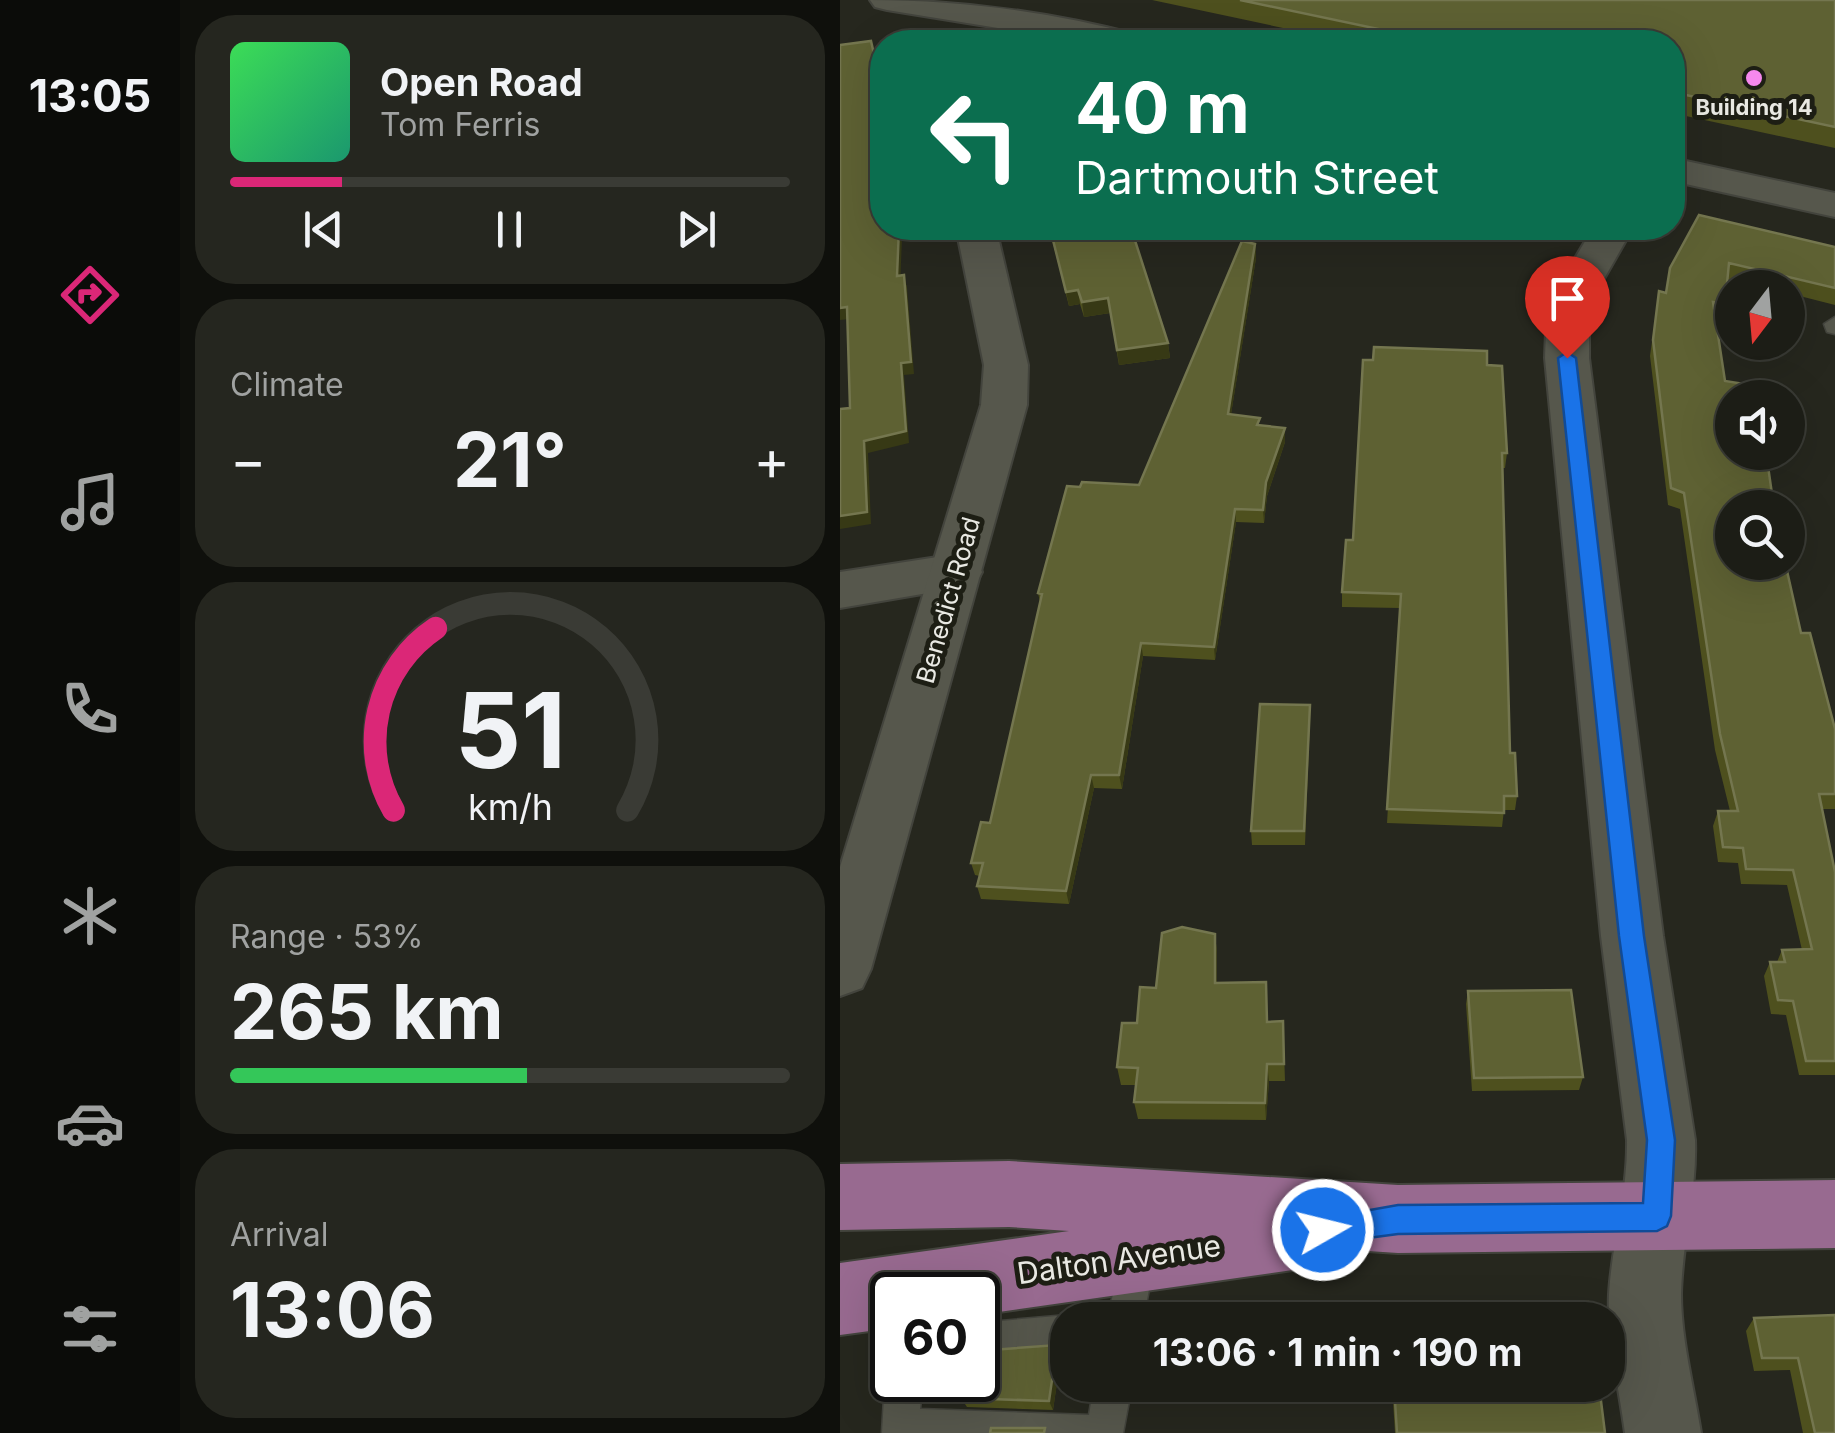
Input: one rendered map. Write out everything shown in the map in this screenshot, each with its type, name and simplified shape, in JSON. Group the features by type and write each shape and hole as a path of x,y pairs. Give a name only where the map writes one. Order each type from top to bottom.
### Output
{"main road":[{"name":"Dalton Avenue","path":"840,1197 1009,1194 1398,1220 1835,1214"},
{"name":"Dalton Avenue","path":"1000,1291 1131,1289 1398,1220"},
{"name":"Dalton Avenue","path":"840,1299 870,1296"}],"street":[{"path":"887,0 1063,30"},
{"path":"945,8 948,30"},
{"path":"1685,172 1835,206"},
{"name":"Benedict Road","path":"840,969 1004,405 1006,364 979,240"},
{"path":"1605,240 1568,305 1567,358 1632,936 1661,1140 1657,1216 1647,1257 1646,1301 1664,1433"},
{"path":"840,590 957,572"}],"lane":[{"path":"1000,1339 1050,1335"},
{"path":"901,1402 896,1431 1087,1433"},
{"path":"1104,1433 1110,1402"}],"building":[{"name":"Building 14","path":"1240,0 1835,0 1835,127 1685,95 1685,30 1383,30"},
{"path":"870,41 870,240 898,240 897,276 904,275 911,362 901,363 906,431 864,441 867,512 840,516 840,409 850,408 847,307 840,308 840,45"},
{"path":"1699,215 1835,247 1835,288 1805,281 1805,270 1759,270 1729,263 1728,270 1715,270 1713,302 1715,360 1722,360 1725,380 1715,380 1715,470 1769,470 1771,490 1715,490 1715,580 1789,580 1801,633 1810,633 1835,729 1835,794 1819,794 1835,872 1835,1061 1806,1061 1793,1001 1778,1000 1770,962 1785,962 1782,950 1812,949 1793,870 1746,869 1743,848 1723,847 1718,811 1738,811 1720,734 1684,493 1671,488 1653,340 1659,291 1666,293 1670,268"},
{"path":"1053,240 1135,240 1168,343 1117,350 1108,298 1082,302 1078,290 1066,292"},
{"path":"1242,241 1255,244 1228,414 1260,418 1257,425 1285,428 1266,482 1263,510 1235,509 1214,647 1141,643 1119,775 1091,775 1066,891 977,886 983,863 971,863 981,822 990,823 1042,594 1038,593 1067,486 1080,487 1082,482 1139,485"},
{"path":"1374,347 1487,351 1487,365 1502,366 1507,453 1502,453 1510,753 1515,753 1517,796 1504,796 1504,813 1387,809 1401,594 1342,592 1346,540 1353,540 1363,360 1373,360"},
{"path":"1260,704 1310,705 1304,831 1251,831"},
{"path":"1182,927 1215,934 1215,983 1266,982 1267,1022 1283,1021 1284,1064 1267,1064 1265,1103 1134,1102 1138,1068 1117,1067 1122,1023 1137,1023 1140,987 1156,988 1162,933"},
{"path":"1571,990 1583,1077 1474,1078 1468,991"},
{"path":"1835,1315 1835,1433 1815,1433 1798,1358 1762,1358 1754,1318"},
{"path":"1050,1346 1049,1401 1000,1399 1000,1349"},
{"path":"1395,1402 1601,1402 1605,1433 1397,1433"},
{"path":"991,1428 1045,1428 1044,1433 990,1433"}],"place":[{"name":"Building 14","path":"1754,78"}],"route":[{"path":"1323,1230 1398,1220 1657,1216 1661,1140 1632,936 1567,358"}]}
